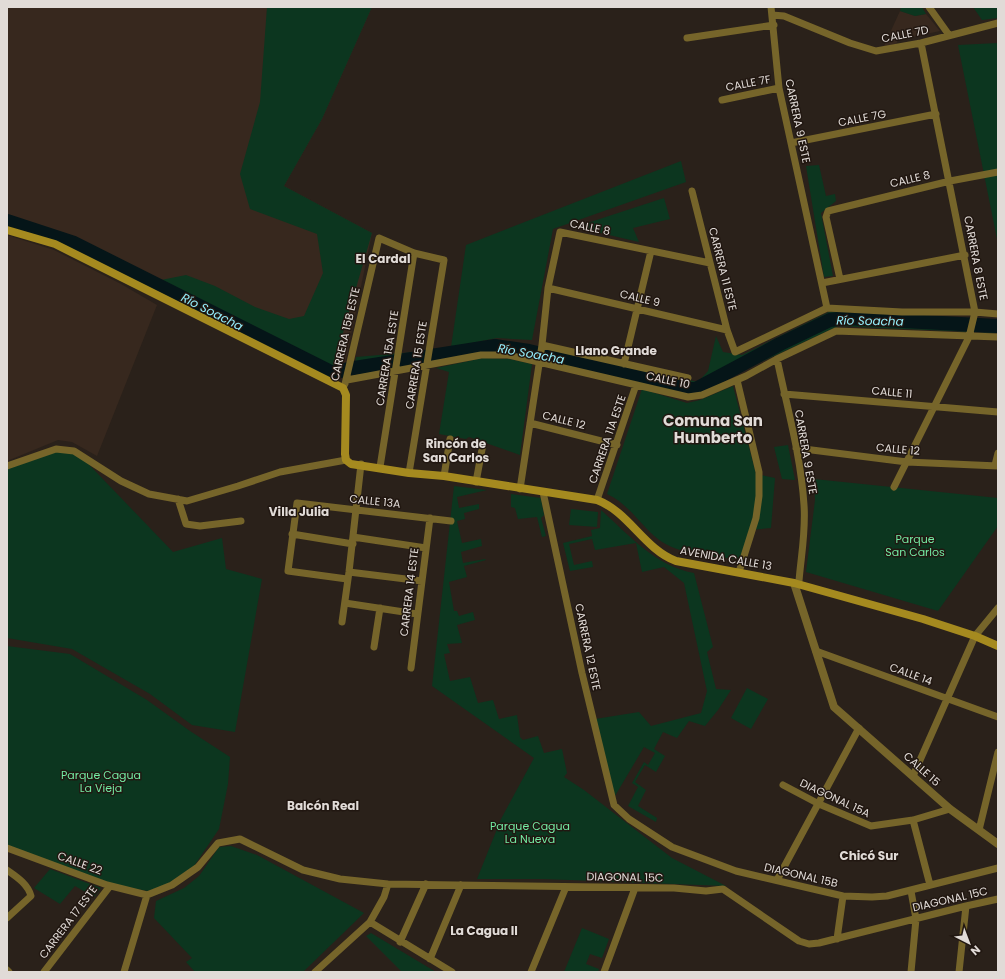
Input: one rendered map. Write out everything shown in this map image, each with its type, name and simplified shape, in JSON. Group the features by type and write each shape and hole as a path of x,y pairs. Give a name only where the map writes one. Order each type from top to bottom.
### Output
{"main road":[{"path":"7,230 55,244 346,381"},
{"name":"CARRERA 15B ESTE","path":"346,381 346,460"},
{"name":"AVENIDA CALLE 13","path":"346,460 351,464 361,464 409,473 444,476 597,500 608,504 664,556 694,565 794,583 975,636 998,646"}],"street":[{"name":"CARRERA 9 ESTE","path":"771,7 774,25 779,88 827,308"},
{"path":"929,7 949,35"},
{"name":"CALLE 7D","path":"772,15 784,16 850,43 876,51 921,43 998,23"},
{"path":"688,38 774,25"},
{"name":"CARRERA 8 ESTE","path":"894,487 932,407 969,337 975,312 965,254 921,43"},
{"name":"CALLE 7F","path":"722,100 779,88"},
{"name":"CALLE 7G","path":"792,143 936,114"},
{"name":"CALLE 8","path":"840,280 826,217 828,211 950,181 998,172"},
{"name":"CARRERA 11 ESTE","path":"692,191 727,330 735,352 827,308"},
{"name":"CALLE 8","path":"548,288 560,232 710,263"},
{"name":"CARRERA 15B ESTE","path":"346,381 379,238 414,252"},
{"path":"624,364 651,251"},
{"name":"CARRERA 15 ESTE","path":"409,473 444,260 414,252"},
{"name":"CARRERA 15A ESTE","path":"380,467 399,356 414,252"},
{"path":"822,283 965,254"},
{"path":"520,489 540,360 548,288"},
{"name":"CALLE 9","path":"548,288 727,330"},
{"path":"827,308 902,312 975,312 998,314"},
{"name":"CALLE 10","path":"346,381 397,368 427,363 481,356 508,355 540,360 688,397 702,396 836,331 998,338"},
{"name":"CALLE 10","path":"541,347 688,378"},
{"name":"CARRERA 9 ESTE","path":"777,359 802,477 804,531 798,582 794,583"},
{"path":"737,380 759,472 759,496 756,518 739,572"},
{"name":"CARRERA 11A ESTE","path":"597,500 636,385"},
{"name":"CALLE 11","path":"784,394 998,412"},
{"name":"CALLE 12","path":"530,423 616,445"},
{"path":"444,476 450,439"},
{"path":"476,482 483,444"},
{"name":"CALLE 12","path":"796,448 907,462 996,465"},
{"path":"7,466 56,449 74,450 121,481 149,494 187,501 280,472 346,460"},
{"path":"996,465 998,452"},
{"path":"342,622 353,541 361,464"},
{"name":"CARRERA 12 ESTE","path":"543,492 582,673 614,805"},
{"path":"178,499 186,524 200,526 241,521"},
{"name":"CALLE 13A","path":"292,534 297,504 451,521"},
{"name":"CARRERA 14 ESTE","path":"411,668 430,518"},
{"path":"422,581 288,571 292,534 426,548"},
{"path":"794,583 816,651"},
{"path":"345,603 418,614"},
{"path":"374,647 380,608"},
{"path":"913,776 975,636 998,608"},
{"name":"CALLE 14","path":"816,651 998,716"},
{"name":"CALLE 15","path":"816,651 834,707 950,809 998,844"},
{"path":"777,880 859,728"},
{"path":"979,830 998,752"},
{"name":"DIAGONAL 15A","path":"782,785 819,804 871,826 913,820 950,809"},
{"name":"DIAGONAL 15B","path":"614,805 629,819 672,847 697,858 736,871 843,896 872,898 911,891 998,868"},
{"path":"913,820 930,885"},
{"name":"DIAGONAL 15C","path":"147,895 172,885 198,867 218,843 240,839 303,870 340,879 388,884 635,888 706,891 723,890 799,941 809,944 819,944 837,938 966,906 998,900"},
{"name":"CALLE 22","path":"7,848 110,886 147,895"},
{"path":"7,870 26,885 31,896 7,918"},
{"path":"315,972 370,922 384,897 388,884"},
{"path":"400,942 426,884"},
{"path":"430,959 461,885"},
{"name":"CARRERA 17 ESTE","path":"45,970 110,886"},
{"path":"531,972 566,887"},
{"path":"604,972 635,888"},
{"path":"911,891 916,919 911,972"},
{"path":"124,972 147,895"},
{"path":"837,938 843,896"},
{"path":"959,972 966,906"},
{"path":"370,922 400,942 452,972"},
{"path":"45,970 55,972"}],"shaded area":[{"path":"7,7 372,7 322,119 284,186 372,233 345,364 333,367 74,243 7,221"},
{"path":"900,11 915,16 926,14 940,31 898,40 896,44 884,46"},
{"path":"7,235 54,250 121,284 157,305 97,456 72,442 58,440 7,461"}],"green space":[{"path":"267,7 372,7 322,119 284,186 372,233 333,367 151,282 186,275 215,286 255,307 289,319 304,316 323,273 317,234 250,209 240,174 260,102"},
{"path":"901,7 922,7 926,14 915,16 900,11"},
{"path":"973,7 998,7 998,18 982,20"},
{"path":"998,43 998,244 958,45"},
{"path":"681,161 686,182 553,229 532,340 497,338 451,347 466,245"},
{"path":"819,165 826,196 835,194 836,201 821,213 833,276 824,277 806,166"},
{"path":"664,198 670,219 633,228 639,242 575,227"},
{"path":"829,312 998,320 998,333 838,326 703,389 689,392 540,358 494,352 392,366 354,374 356,357 450,349 496,341 542,347 698,382 708,371 716,336 723,352 742,355"},
{"path":"483,358 509,359 532,364 520,455 469,437 466,439 439,434 449,372 436,368"},
{"path":"733,386 756,474 775,478 771,528 750,530 742,560 686,552 666,544 658,539 622,503 607,494 642,389 687,403 700,400"},
{"path":"788,445 795,480 782,479 774,447"},
{"path":"55,447 74,449 173,552 222,538 226,569 262,579 235,732 192,725 150,694 72,649 7,638 7,465"},
{"name":"Parque San Carlos","path":"814,479 998,498 998,526 938,611 806,572 815,500"},
{"name":"Parque Cagua La Nueva","path":"454,486 487,490 457,497 459,508 479,504 479,509 464,513 465,519 457,521 462,543 481,539 482,546 461,552 463,563 486,560 464,566 467,577 449,582 454,611 457,611 459,616 473,612 475,620 457,625 462,643 447,644 450,653 444,654 450,681 470,677 478,703 493,700 499,719 517,715 520,737 523,740 538,736 544,753 562,749 567,773 564,777 584,790 672,858 726,886 543,879 477,879 501,819 534,758 432,686"},
{"path":"511,494 541,498 544,515 541,518 546,536 542,537 537,517 518,519 515,508 511,507"},
{"path":"571,509 598,512 597,527 569,525"},
{"path":"601,510 632,539 655,557 667,564 694,573 713,647 707,652 716,689 731,690 705,726 689,721 677,738 663,732 654,749 665,756 656,772 645,765 635,782 646,790 638,806 657,818 656,822 628,806 638,787 632,783 644,762 648,765 655,753 644,747 615,796 595,719 639,712 651,726 701,713 707,691 684,583 664,567 642,572 636,543 595,550 592,539 569,544 574,565 592,561 593,567 570,571 563,543 592,536 591,530 600,528"},
{"name":"Parque Cagua La Vieja","path":"7,646 70,654 147,700 190,731 230,757 228,784 219,829 194,866 168,884 148,891 108,884 7,846"},
{"path":"747,688 768,699 751,729 731,718"},
{"path":"231,846 257,855 364,913 303,972 195,972 186,962 192,958 154,918 156,901 184,888 199,876 219,847"},
{"path":"50,869 101,888 94,897 75,886 60,904 34,888"},
{"path":"582,928 609,939 602,958 590,954 586,964 599,969 598,972 564,972"},
{"path":"371,933 436,972 402,972 366,936"}],"waterway":[{"name":"Río Soacha","path":"7,221 74,243 333,373 348,369 495,346 529,351 689,389 696,389 780,344 830,320 847,318 998,326"}],"district":[{"name":"El Cardal","path":"383,259"},
{"name":"Llano Grande","path":"616,351"},
{"name":"Comuna San Humberto","path":"713,430"},
{"name":"Rincón de San Carlos","path":"456,451"},
{"name":"Villa Julia","path":"299,512"},
{"name":"Balcón Real","path":"323,806"},
{"name":"Chicó Sur","path":"869,856"},
{"name":"La Cagua II","path":"484,931"}]}
